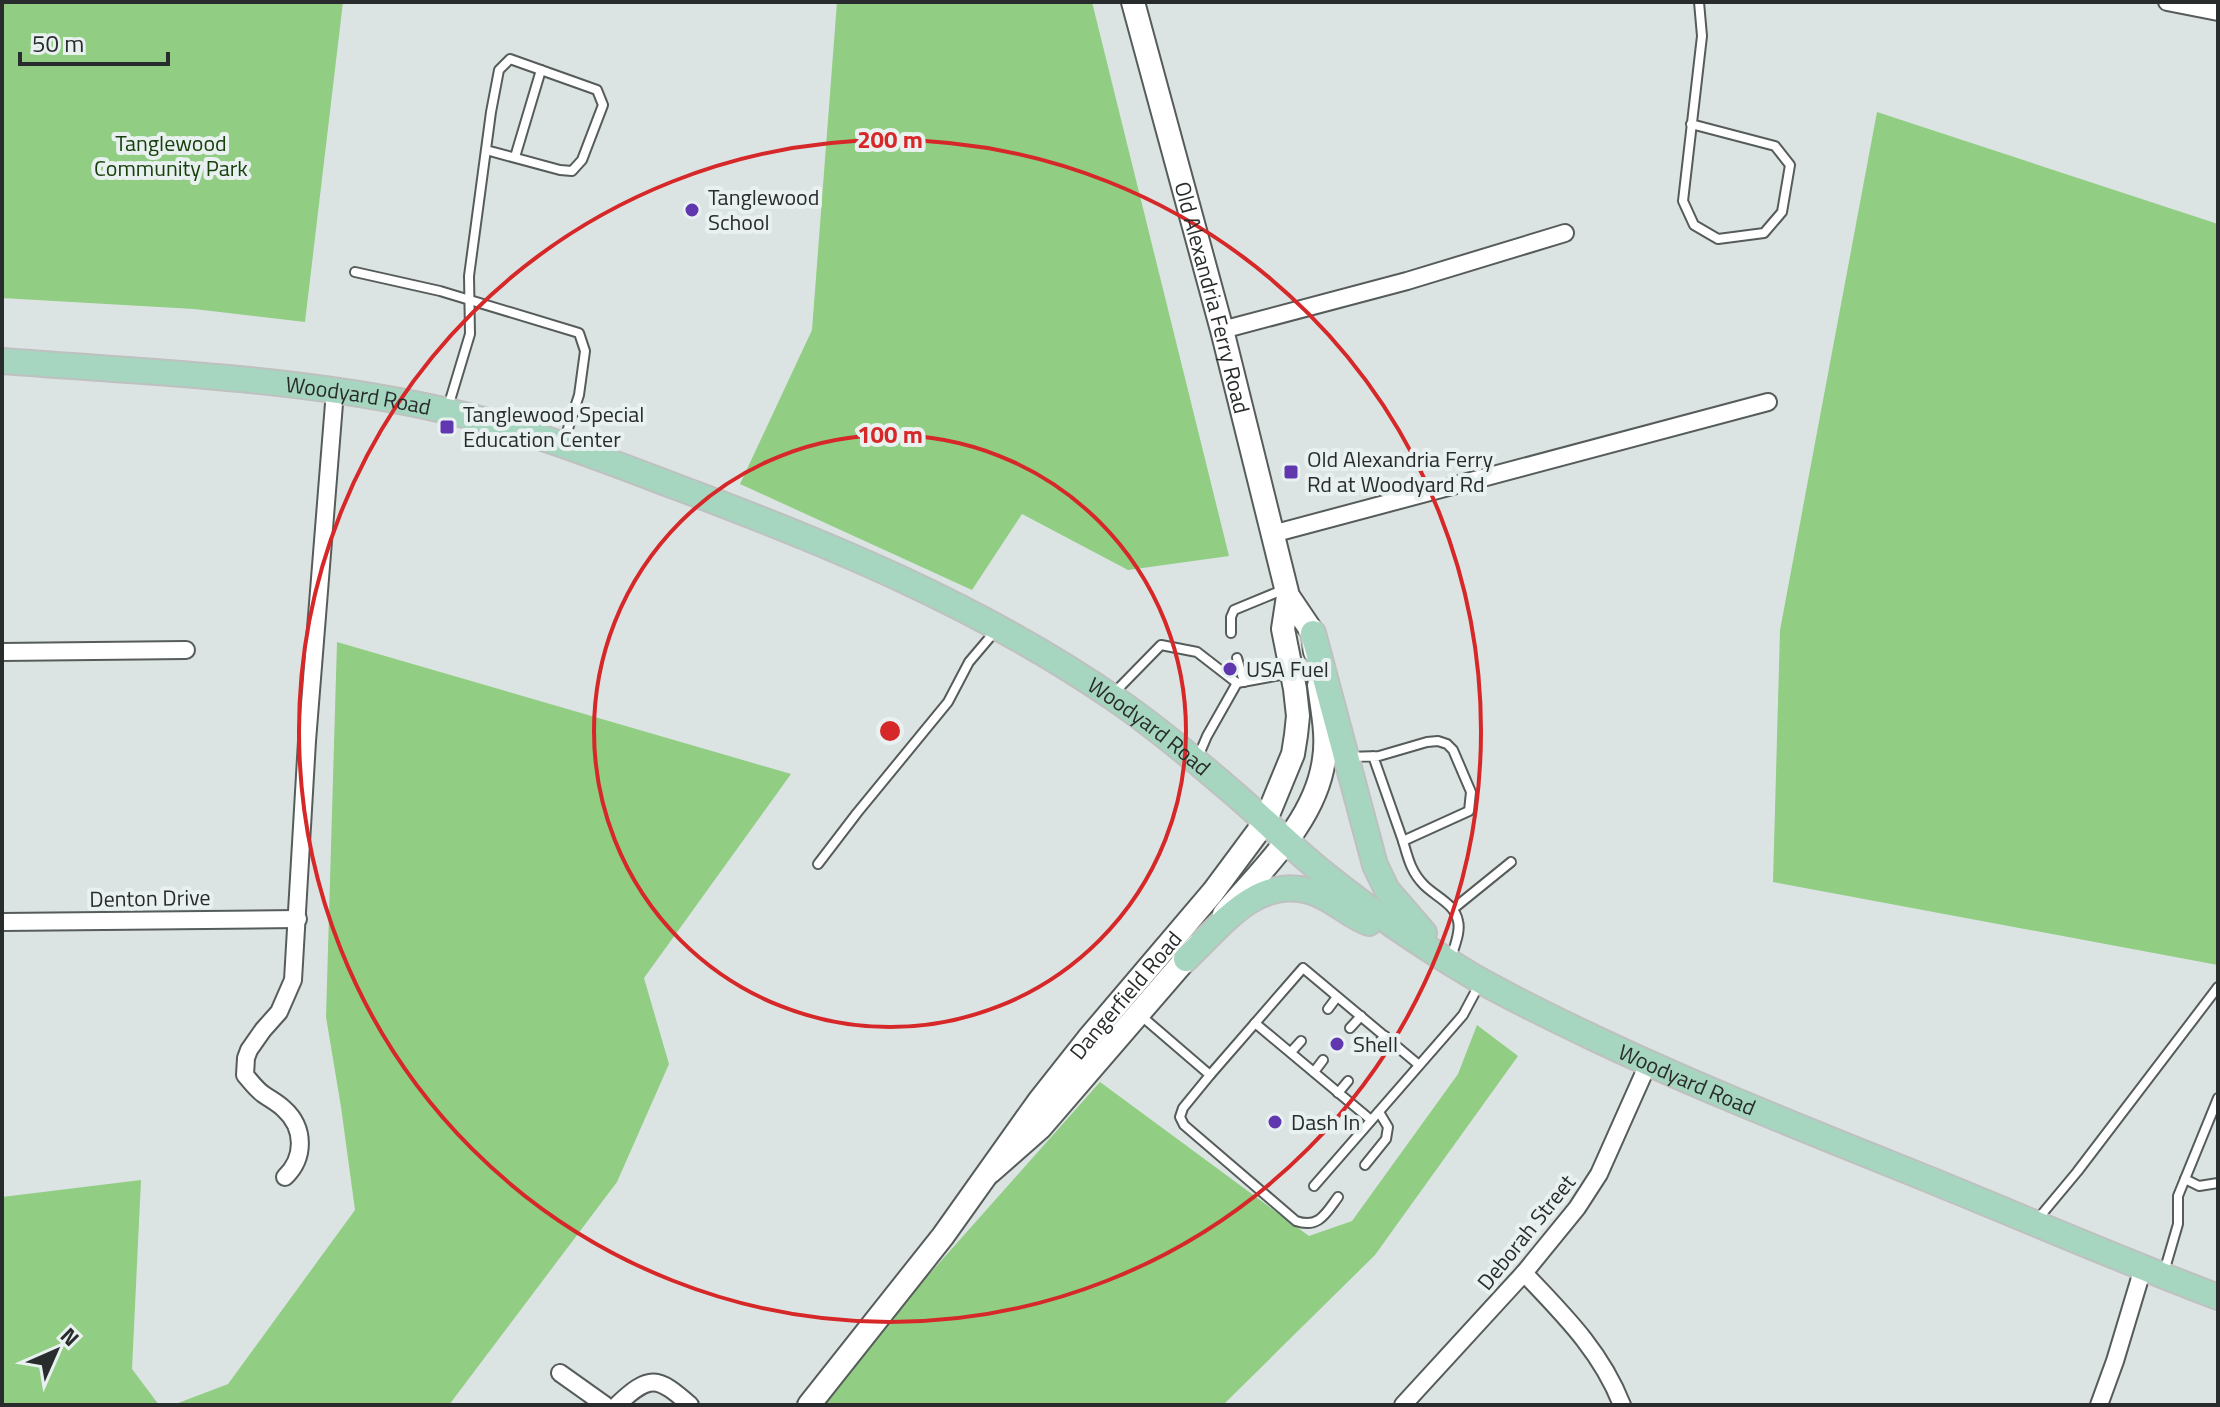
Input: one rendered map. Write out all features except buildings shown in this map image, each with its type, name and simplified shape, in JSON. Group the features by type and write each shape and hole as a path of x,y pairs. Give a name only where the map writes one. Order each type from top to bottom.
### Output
{"main road":[{"name":"Woodyard Road","path":"2,361 208,377 335,391 447,411 562,446 836,549 997,628 1110,696 1196,762 1325,874 1372,910 1482,981 1542,1013 1714,1093 2218,1297"},
{"path":"1313,633 1375,865 1387,890 1451,961"},
{"path":"1186,959 1240,906 1264,893 1290,889 1309,891 1330,900 1363,921 1451,961"}],"street":[{"name":"Old Alexandria Ferry Road","path":"1133,2 1222,330 1287,592 1313,633 1325,742 1324,760 1307,809 1286,841"},
{"path":"2170,2 2218,12"},
{"path":"1222,330 1407,281 1565,233"},
{"path":"285,1177 297,1162 301,1150 298,1130 286,1110 260,1092 245,1075 246,1058 263,1030 279,1012 293,980 304,782 335,391"},
{"path":"1272,534 1768,402"},
{"name":"Old Alexandria Ferry Road","path":"1265,822 1293,754 1298,716 1283,629 1287,592"},
{"path":"2,652 186,650"},
{"name":"Dangerfield Road","path":"809,1405 943,1236 1078,1051 1213,892 1265,822"},
{"name":"Dangerfield Road","path":"990,1172 1040,1128 1286,841"},
{"name":"Denton Drive","path":"2,922 298,919"},
{"name":"Deborah Street","path":"1403,1405 1524,1273 1591,1188 1648,1064"},
{"path":"2099,1405 2153,1272"},
{"path":"1524,1273 1592,1348 1616,1388 1622,1405"},
{"path":"560,1373 605,1405"},
{"path":"617,1405 649,1382 662,1383 690,1405"}],"lane":[{"path":"1691,124 1775,146 1790,165 1782,212 1764,233 1718,239 1694,225 1683,201 1691,124 1702,36 1699,2"},
{"path":"447,411 470,334 469,276 486,150 499,70 510,59 597,90 603,105 582,160 572,171 486,150"},
{"path":"515,157 541,70"},
{"path":"355,272 469,300 579,333 585,351 579,395 562,446"},
{"path":"1231,633 1234,610 1287,592"},
{"path":"818,864 948,702 969,662 997,628"},
{"path":"1110,696 1161,645 1197,652 1241,683 1292,673"},
{"path":"1196,762 1207,736 1241,683 1237,658"},
{"path":"1347,757 1373,756 1438,741 1453,750 1471,792 1469,811 1403,841"},
{"path":"1373,756 1410,867 1424,885 1453,909 1459,926 1451,961"},
{"path":"1453,909 1511,862"},
{"path":"1338,1197 1316,1222 1307,1224 1296,1221 1184,1125 1180,1117 1183,1108 1303,968 1419,1065"},
{"path":"1314,1186 1463,1015 1482,981"},
{"path":"2035,1222 2087,1160 2218,987"},
{"path":"1328,1009 1337,997"},
{"path":"1139,1014 1210,1075"},
{"path":"1350,1028 1361,1016"},
{"path":"1255,1023 1371,1120"},
{"path":"1374,1048 1385,1036"},
{"path":"1291,1052 1301,1041"},
{"path":"1314,1072 1323,1060"},
{"path":"1338,1093 1348,1081"},
{"path":"2153,1272 2178,1224 2178,1196 2218,1098"},
{"path":"1365,1165 1386,1139 1388,1127 1379,1112"},
{"path":"2185,1179 2199,1186 2218,1183"}],"green space":[{"name":"Tanglewood Community Park","path":"2,2 343,2 305,322 194,309 2,298"},
{"path":"837,2 1092,2 1229,556 1128,570 1022,514 972,590 740,484 812,330"},
{"path":"1877,112 2218,224 2218,965 1773,882 1780,630"},
{"path":"337,642 791,774 644,978 669,1064 617,1182 449,1405 173,1405 228,1384 355,1210 326,1017"},
{"path":"1477,1025 1518,1056 1375,1255 1223,1405 813,1405 1100,1082 1309,1236 1352,1221 1458,1074"},
{"path":"141,1180 132,1369 159,1405 2,1405 2,1197"}],"place":[{"name":"Tanglewood School","path":"692,210"},
{"name":"Tanglewood Special Education Center","path":"447,427"},
{"name":"Old Alexandria Ferry Rd at Woodyard Rd","path":"1291,472"},
{"name":"USA Fuel","path":"1230,669"},
{"name":"Shell","path":"1337,1044"},
{"name":"Dash In","path":"1275,1122"}]}
